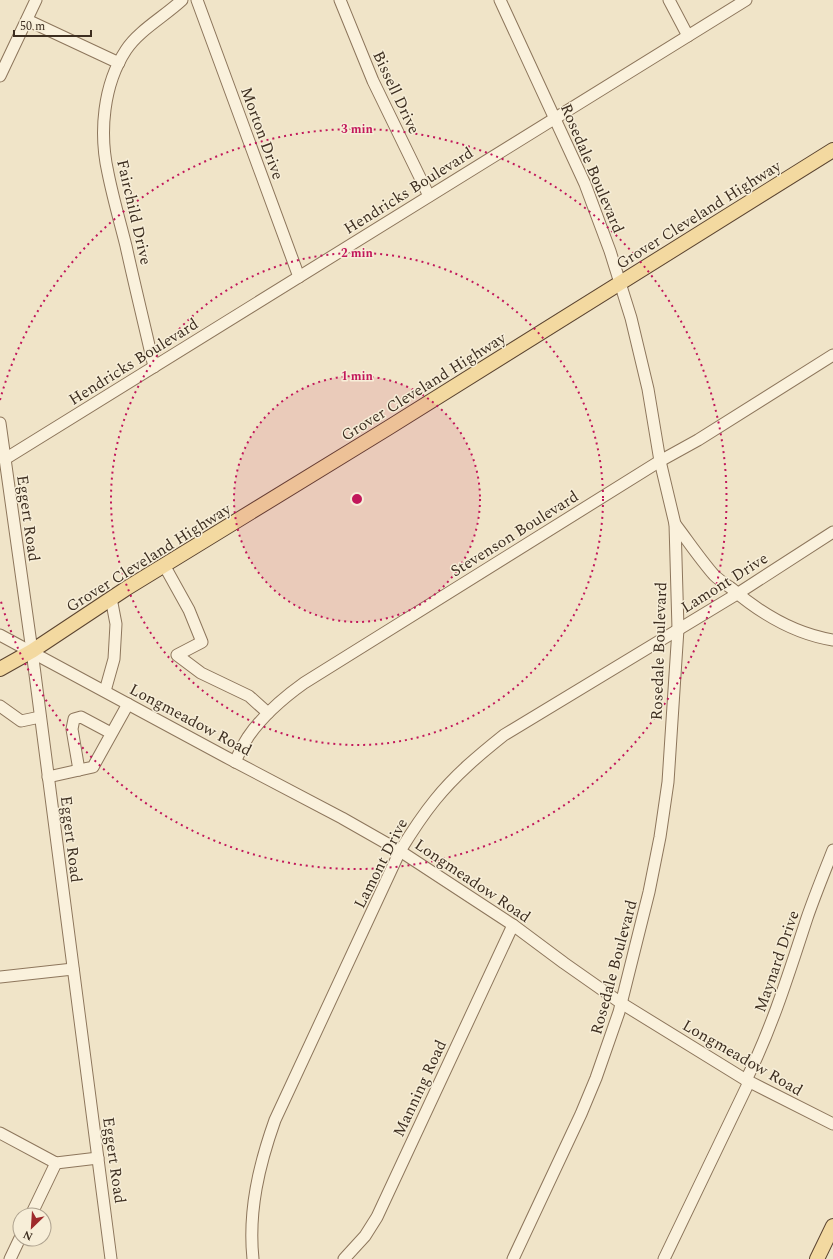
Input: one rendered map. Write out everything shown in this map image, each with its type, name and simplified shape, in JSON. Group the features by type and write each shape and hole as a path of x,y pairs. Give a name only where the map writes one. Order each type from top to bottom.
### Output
{"main road":[{"name":"Grover Cleveland Highway","path":"0,669 32,651 111,598 388,428 833,150"},
{"path":"817,1259 833,1226"}],"street":[{"path":"0,76 36,0"},
{"name":"Fairchild Drive","path":"154,367 107,172 104,132 105,110 112,78 126,49 137,37 182,0"},
{"name":"Morton Drive","path":"197,0 299,277"},
{"name":"Bissell Drive","path":"340,0 373,80 429,196"},
{"name":"Rosedale Boulevard","path":"500,0 587,190 621,282 643,368 660,461 675,524 678,629 668,782 663,823 649,892 621,1003 610,1041 581,1114 513,1259"},
{"path":"669,0 688,36"},
{"name":"Hendricks Boulevard","path":"5,458 746,0"},
{"path":"26,20 119,63"},
{"name":"Stevenson Boulevard","path":"235,762 248,738 268,713 286,695 660,461 698,440 833,355"},
{"name":"Eggert Road","path":"0,423 32,651 111,1259"},
{"path":"675,524 697,554 716,576 737,594 772,617 794,628 817,637 833,640"},
{"name":"Lamont Drive","path":"253,1259 252,1224 255,1195 265,1148 275,1120 400,851 420,820 450,783 476,757 504,735 737,594 833,532"},
{"path":"164,565 189,610 202,642 177,655 201,673 249,696 268,713"},
{"path":"105,691 115,652 116,624 111,598"},
{"name":"Longmeadow Road","path":"0,635 342,818 400,851 513,925 621,1003 748,1081 833,1124"},
{"path":"48,777 93,767 128,704"},
{"path":"0,706 21,720 40,718"},
{"path":"79,770 72,729 74,719 81,717 111,733"},
{"name":"Maynard Drive","path":"664,1259 748,1081 761,1050 774,1018 813,902 833,850"},
{"name":"Manning Road","path":"344,1259 365,1236 377,1217 513,925"},
{"path":"0,977 73,969"},
{"path":"0,1133 56,1163 98,1158"},
{"path":"35,1207 56,1163"},
{"path":"10,1259 16,1247"}]}
